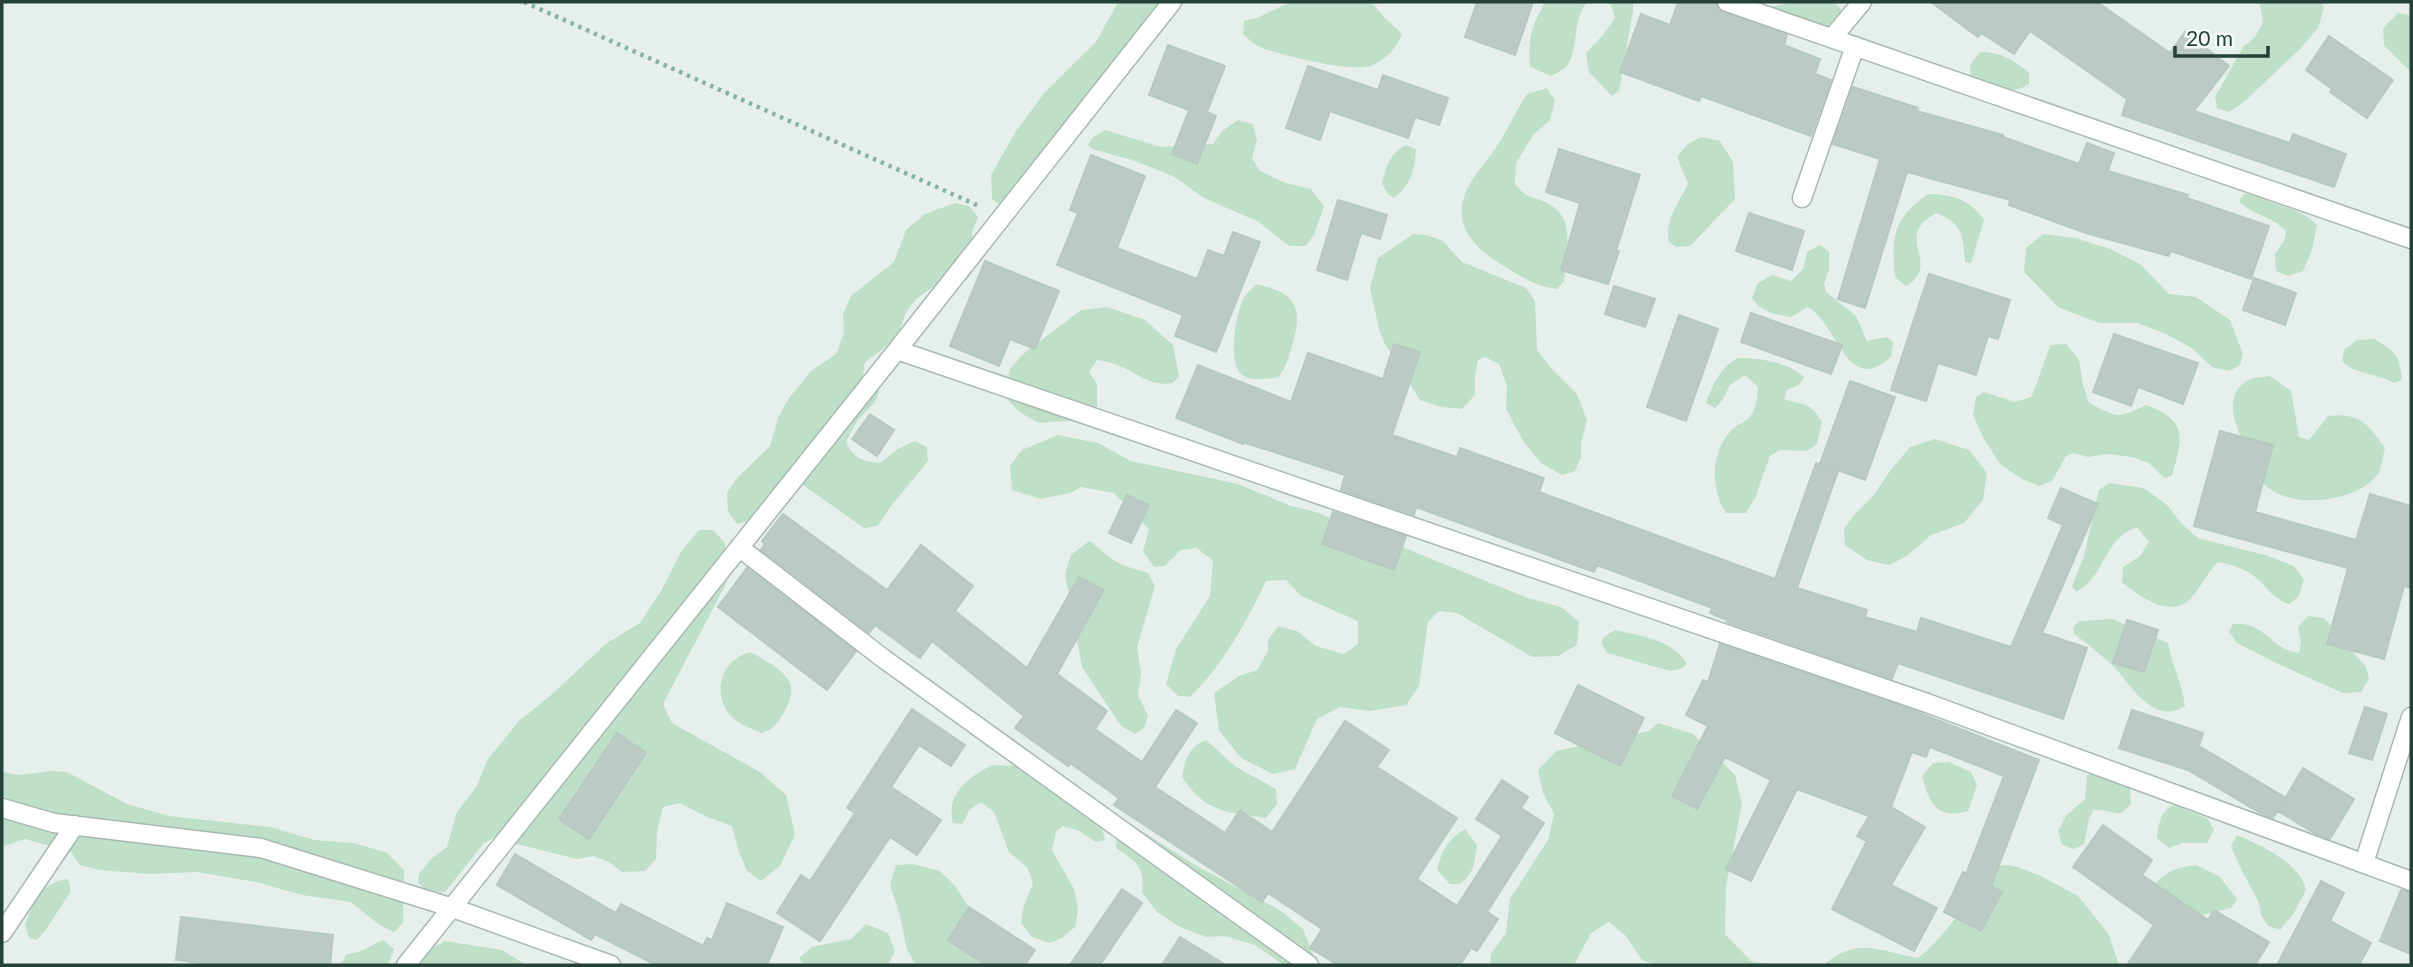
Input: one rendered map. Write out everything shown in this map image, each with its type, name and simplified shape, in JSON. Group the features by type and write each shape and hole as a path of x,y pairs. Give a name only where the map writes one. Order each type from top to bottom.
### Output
{"lane":[{"path":"406,965 1172,2"},
{"path":"1727,2 2411,239"},
{"path":"1832,38 1862,2"},
{"path":"1802,198 1855,46"},
{"path":"897,350 1927,703 2411,881"},
{"path":"740,548 884,659 1309,965"},
{"path":"2364,863 2411,718"},
{"path":"2,808 54,823 261,848 453,908 611,965"},
{"path":"2,933 75,825"}],"path":[{"path":"524,2 1003,216"}],"green space":[{"path":"1118,2 1183,2 1017,211 1007,210 992,199 991,175 1016,131 1045,92 1096,42"},
{"path":"1290,2 1371,2 1402,34 1387,56 1373,65 1351,67 1284,54 1258,46 1243,34 1244,21 1257,18"},
{"path":"1545,2 1588,2 1579,17 1570,60 1564,68 1551,76 1530,67 1532,33"},
{"path":"1610,2 1633,2 1619,91 1612,96 1589,72 1586,53 1615,18"},
{"path":"1798,2 1834,2 1841,9 1849,31 1842,46 1836,49 1773,23 1773,6"},
{"path":"2257,2 2321,2 2324,8 2318,28 2301,48 2244,102 2229,112 2217,108 2215,97 2243,47 2255,37 2263,22 2260,4"},
{"path":"2398,13 2411,16 2411,72 2384,45 2383,28"},
{"path":"1980,52 2001,55 2018,64 2029,73 2029,84 2007,90 1971,75 1970,65"},
{"path":"1547,88 1555,101 1550,120 1534,134 1516,163 1515,184 1527,195 1556,209 1563,217 1568,237 1564,281 1557,289 1526,279 1490,257 1474,243 1464,226 1462,216 1465,194 1474,176 1499,142 1527,94"},
{"path":"1238,120 1253,124 1257,140 1252,158 1260,171 1285,183 1311,189 1324,206 1314,235 1306,246 1289,246 1259,222 1204,198 1173,176 1132,160 1092,149 1088,145 1092,138 1105,130 1161,147 1213,144 1222,131"},
{"path":"1701,137 1720,141 1733,162 1735,199 1690,246 1676,247 1669,242 1669,226 1673,212 1688,184 1677,157 1688,144"},
{"path":"1406,145 1416,149 1415,164 1408,182 1394,198 1382,184 1392,157"},
{"path":"1928,194 1945,195 1967,203 1984,220 1971,263 1965,262 1962,238 1957,226 1937,213 1924,222 1918,231 1917,240 1920,269 1906,286 1895,277 1894,240 1901,221 1916,203"},
{"path":"2244,194 2256,195 2296,211 2317,225 2312,250 2303,271 2288,276 2276,271 2275,254 2284,241 2286,231 2244,206 2239,201"},
{"path":"955,203 969,206 978,217 972,232 972,271 967,280 933,287 916,299 906,312 899,332 865,362 863,375 879,391 875,402 857,421 846,442 859,458 880,463 898,449 915,441 927,447 928,461 878,526 864,528 803,485 782,481 748,521 737,524 728,512 727,493 737,478 770,446 778,418 789,398 811,371 836,354 844,333 843,314 851,296 894,262 906,230 925,214"},
{"path":"1413,234 1427,235 1443,241 1462,262 1526,288 1535,301 1537,350 1577,394 1587,420 1581,457 1575,471 1562,475 1541,463 1523,441 1506,409 1507,386 1499,364 1485,357 1478,360 1475,395 1462,409 1441,407 1420,400 1385,344 1370,288 1378,258"},
{"path":"2043,234 2075,238 2110,249 2140,264 2169,294 2196,297 2230,320 2243,354 2240,365 2230,371 2212,367 2192,348 2164,333 2137,323 2099,323 2058,307 2024,272 2026,248"},
{"path":"1820,245 1829,252 1829,270 1824,283 1826,292 1856,316 1867,341 1887,337 1893,342 1891,357 1876,367 1863,369 1853,364 1819,316 1808,307 1791,317 1764,310 1752,298 1758,283 1772,275 1791,281 1803,269 1807,252"},
{"path":"1257,284 1287,297 1296,310 1293,342 1286,365 1278,377 1245,377 1237,368 1234,358 1234,336 1242,303"},
{"path":"1107,307 1145,320 1173,345 1179,376 1173,383 1156,383 1122,367 1097,360 1089,372 1097,384 1097,407 1079,420 1039,423 1021,413 1004,396 1010,369 1022,355 1081,310"},
{"path":"2374,339 2395,355 2400,365 2402,380 2394,383 2353,369 2342,361 2344,350 2357,340"},
{"path":"2066,344 2079,360 2089,403 2118,415 2146,405 2160,411 2176,424 2180,441 2172,476 2164,478 2149,463 2132,457 2107,454 2088,457 2074,453 2066,456 2052,481 2039,486 2022,479 2000,464 1973,415 1976,397 1984,392 2015,402 2031,397 2051,345"},
{"path":"1738,358 1773,362 1798,372 1804,377 1799,385 1787,390 1784,399 1810,407 1822,422 1817,444 1807,451 1780,450 1770,456 1755,498 1746,513 1726,513 1715,480 1717,456 1727,435 1752,414 1758,387 1745,375 1730,385 1715,408 1706,403 1722,371"},
{"path":"2270,376 2291,391 2299,437 2309,440 2328,416 2348,416 2368,426 2385,448 2378,474 2368,484 2338,497 2303,500 2272,491 2261,481 2238,429 2233,402 2240,386 2249,380"},
{"path":"1058,435 1098,443 1131,461 1238,484 1291,506 1316,512 1525,597 1561,607 1579,622 1577,645 1558,656 1532,657 1457,613 1439,611 1428,622 1419,686 1406,705 1370,711 1340,707 1317,719 1295,769 1273,774 1241,758 1219,730 1214,693 1239,676 1257,670 1268,651 1268,640 1278,626 1297,631 1316,646 1344,654 1358,644 1358,621 1301,596 1286,580 1266,581 1242,628 1213,671 1190,697 1178,696 1166,684 1176,649 1210,596 1213,561 1197,548 1181,550 1165,566 1154,567 1143,551 1149,529 1114,493 1081,487 1070,493 1041,499 1012,490 1010,466 1022,450"},
{"path":"1935,439 1969,450 1987,473 1983,500 1964,523 1931,535 1907,556 1889,565 1867,560 1845,545 1844,529 1910,447"},
{"path":"2109,483 2144,488 2167,505 2181,523 2198,538 2265,555 2294,566 2304,580 2298,597 2289,604 2284,602 2250,573 2218,562 2195,594 2183,604 2174,607 2155,604 2122,582 2123,567 2140,556 2149,542 2137,527 2117,540 2093,577 2076,592 2072,586 2084,556 2099,490"},
{"path":"699,530 713,530 725,543 727,582 663,704 672,723 760,772 786,795 795,834 780,866 761,881 747,871 732,826 680,803 663,807 657,831 656,859 645,871 622,872 609,862 594,856 577,859 493,838 483,844 445,892 430,893 418,883 419,874 431,859 447,847 457,812 476,787 488,759 519,721 607,643 640,623 661,591 681,552"},
{"path":"1089,541 1119,563 1148,573 1155,586 1137,647 1141,673 1138,695 1148,716 1144,728 1135,734 1121,726 1082,667 1065,574 1071,555"},
{"path":"2308,616 2324,618 2366,667 2369,679 2361,692 2343,693 2276,663 2237,643 2229,632 2233,624 2252,626 2281,647 2299,653 2301,642 2298,627"},
{"path":"2112,619 2168,643 2185,706 2174,711 2154,708 2137,694 2116,669 2074,634 2073,627 2080,621"},
{"path":"1615,630 1664,644 1687,663 1681,669 1670,671 1607,653 1601,642"},
{"path":"750,652 778,669 787,678 791,688 789,701 779,720 771,729 761,733 732,717 725,708 720,690 728,666"},
{"path":"1658,723 1693,734 1735,775 1742,804 1726,886 1725,934 1751,961 1773,965 1655,965 1642,960 1626,936 1609,922 1591,933 1574,965 1490,965 1491,954 1506,933 1510,899 1548,840 1554,814 1543,793 1538,770 1556,751 1649,731"},
{"path":"1206,740 1236,767 1276,789 1277,804 1266,818 1218,809 1191,789 1182,777 1185,765 1192,750"},
{"path":"1949,762 1971,772 1977,785 1968,811 1941,811 1928,794 1922,776 1933,763"},
{"path":"993,765 1019,766 1092,817 1102,828 1105,840 1096,842 1079,831 1063,826 1056,832 1052,850 1075,891 1078,910 1075,927 1062,938 1050,943 1032,937 1021,923 1023,908 1033,883 1027,867 1009,852 994,812 981,802 969,810 963,824 953,823 953,803 961,787"},
{"path":"2098,771 2115,778 2130,789 2131,804 2122,813 2093,810 2084,844 2073,849 2062,845 2058,831 2066,816 2085,799 2087,775"},
{"path":"2,772 18,775 67,772 127,804 169,816 271,827 314,840 354,843 387,853 404,870 403,923 394,932 378,924 351,902 302,895 256,882 197,872 150,874 99,870 80,865 71,852 25,839 2,847"},
{"path":"2174,805 2208,819 2214,830 2207,843 2182,843 2169,848 2157,838 2163,814"},
{"path":"1128,826 1137,828 1195,865 1281,911 1303,929 1317,965 1284,965 1255,945 1225,936 1206,937 1180,927 1157,912 1142,892 1142,876 1138,866 1116,848 1117,837"},
{"path":"1465,829 1477,845 1474,863 1465,880 1460,884 1450,884 1437,870 1443,851 1450,841"},
{"path":"2237,835 2278,856 2296,871 2302,880 2306,890 2294,913 2280,930 2268,926 2261,915 2259,903 2231,846"},
{"path":"913,864 940,871 955,886 1007,965 916,965 907,949 890,885 896,865"},
{"path":"2011,865 2039,875 2078,896 2108,933 2119,965 1823,965 1836,956 1859,948 1880,949 1918,958 1949,926 1992,866"},
{"path":"2196,865 2219,876 2237,899 2231,908 2198,916 2149,891 2169,872"},
{"path":"68,879 71,891 47,928 37,940 29,938 25,925 40,894 51,884"},
{"path":"866,924 888,933 895,951 888,965 804,965 799,958 812,947 851,939"},
{"path":"383,940 394,949 388,965 340,965 347,954 362,951"},
{"path":"445,941 502,950 526,965 415,965 430,949"}],"building":[{"path":"1477,2 1533,2 1515,55 1465,37"},
{"path":"1678,2 1716,2 1718,9 1723,12 1787,35 1784,45 1820,59 1815,74 1831,80 1811,136 1701,96 1699,101 1620,72 1641,14 1670,25"},
{"path":"1931,2 2097,2 2170,53 2185,32 2229,66 2194,111 2290,143 2293,134 2346,154 2334,187 2122,115 2127,99 2030,31 2014,54 1981,33 1978,37"},
{"path":"2329,36 2393,80 2367,118 2330,92 2332,89 2306,70"},
{"path":"1168,45 1225,66 1207,112 1216,116 1197,164 1172,154 1189,110 1149,95"},
{"path":"1308,66 1378,90 1383,75 1448,98 1439,125 1415,117 1408,138 1330,111 1320,140 1286,128"},
{"path":"1853,87 1918,108 1917,111 2003,135 2079,164 2087,143 2114,153 2108,171 2188,195 2187,198 2269,226 2251,279 2171,251 2169,256 2086,233 2009,205 2010,200 1907,172 1865,308 1838,299 1880,159 1833,144"},
{"path":"1559,149 1640,175 1608,284 1561,270 1580,203 1546,192"},
{"path":"1091,155 1145,176 1117,248 1197,279 1208,250 1224,256 1233,232 1260,242 1216,352 1175,336 1183,315 1057,265 1078,213 1070,210"},
{"path":"1338,200 1387,215 1380,239 1361,233 1347,280 1317,270"},
{"path":"1749,213 1804,231 1792,270 1736,251"},
{"path":"985,261 1059,291 1035,349 1010,339 999,366 950,346"},
{"path":"1929,274 2010,300 1998,339 1988,336 1976,375 1938,363 1926,401 1891,390"},
{"path":"2254,278 2296,293 2285,325 2243,310"},
{"path":"1614,286 1655,299 1645,327 1605,314"},
{"path":"1751,313 1842,345 1831,374 1741,342"},
{"path":"1679,315 1718,329 1686,421 1647,407"},
{"path":"2114,334 2198,363 2183,404 2138,387 2131,406 2093,392"},
{"path":"1394,344 1420,352 1392,435 1457,457 1460,448 1544,478 1539,492 1775,579 1816,463 1838,471 1797,588 1867,610 1865,617 1917,632 1921,618 2011,647 2063,525 2048,518 2061,488 2098,504 2042,633 2087,648 2063,719 1898,663 1892,679 1727,622 1710,613 1712,608 1597,565 1594,572 1416,507 1414,515 1341,490 1345,475 1243,444 1176,418 1198,365 1291,402 1308,353 1383,379"},
{"path":"1850,381 1895,397 1865,480 1820,464"},
{"path":"870,414 894,430 877,456 852,439"},
{"path":"2220,431 2273,445 2255,512 2356,540 2370,494 2411,506 2411,588 2404,586 2384,659 2327,644 2348,568 2194,526"},
{"path":"1127,495 1149,505 1131,543 1109,533"},
{"path":"1333,512 1406,536 1394,570 1322,544"},
{"path":"783,514 887,590 921,545 973,586 955,611 1027,668 1079,577 1104,590 1057,674 1107,711 1095,729 1142,762 1176,710 1197,723 1155,787 1225,833 1240,810 1272,832 1345,721 1389,750 1377,767 1457,818 1417,879 1457,906 1502,836 1476,819 1502,780 1528,797 1521,808 1544,823 1487,912 1498,919 1477,951 1471,948 1460,965 1338,965 1310,948 1322,929 1268,893 1262,902 1114,805 1119,798 1015,728 1024,716 932,641 920,658 875,625 869,633 761,550 765,544 762,541"},
{"path":"747,568 856,651 827,690 718,607"},
{"path":"2127,620 2158,630 2144,672 2113,663"},
{"path":"1720,644 1907,708 2039,760 1991,886 2002,892 1981,931 1944,912 1963,872 1966,874 2004,776 1930,747 1926,757 1912,752 1891,807 1925,827 1891,885 1937,908 1914,951 1832,909 1867,841 1857,836 1869,816 1797,789 1751,881 1726,869 1771,780 1725,757 1697,809 1672,796 1708,726 1686,715 1703,680 1708,682"},
{"path":"1578,685 1644,718 1620,766 1555,733"},
{"path":"2365,707 2387,714 2372,760 2349,753"},
{"path":"912,709 965,745 951,766 919,745 891,787 941,820 917,855 890,837 820,941 777,913 801,875 810,881 855,813 847,808"},
{"path":"2132,710 2203,733 2199,746 2286,798 2273,818 2188,770 2119,748"},
{"path":"617,733 646,753 589,839 559,819"},
{"path":"2303,768 2354,799 2330,839 2316,834 2278,811"},
{"path":"2103,825 2152,860 2142,875 2208,920 2214,910 2269,942 2255,965 2127,965 2154,925 2073,867"},
{"path":"515,854 616,913 621,904 703,946 707,938 712,940 727,903 783,927 767,965 656,965 595,934 591,940 497,885"},
{"path":"2321,881 2344,893 2330,921 2371,943 2359,965 2277,965"},
{"path":"1122,889 1142,903 1100,965 1070,965"},
{"path":"2401,890 2411,892 2411,954 2380,941"},
{"path":"969,907 1035,950 1025,965 986,965 948,940"},
{"path":"181,917 333,935 330,965 215,965 176,960"},
{"path":"1180,937 1226,965 1162,965"}]}
